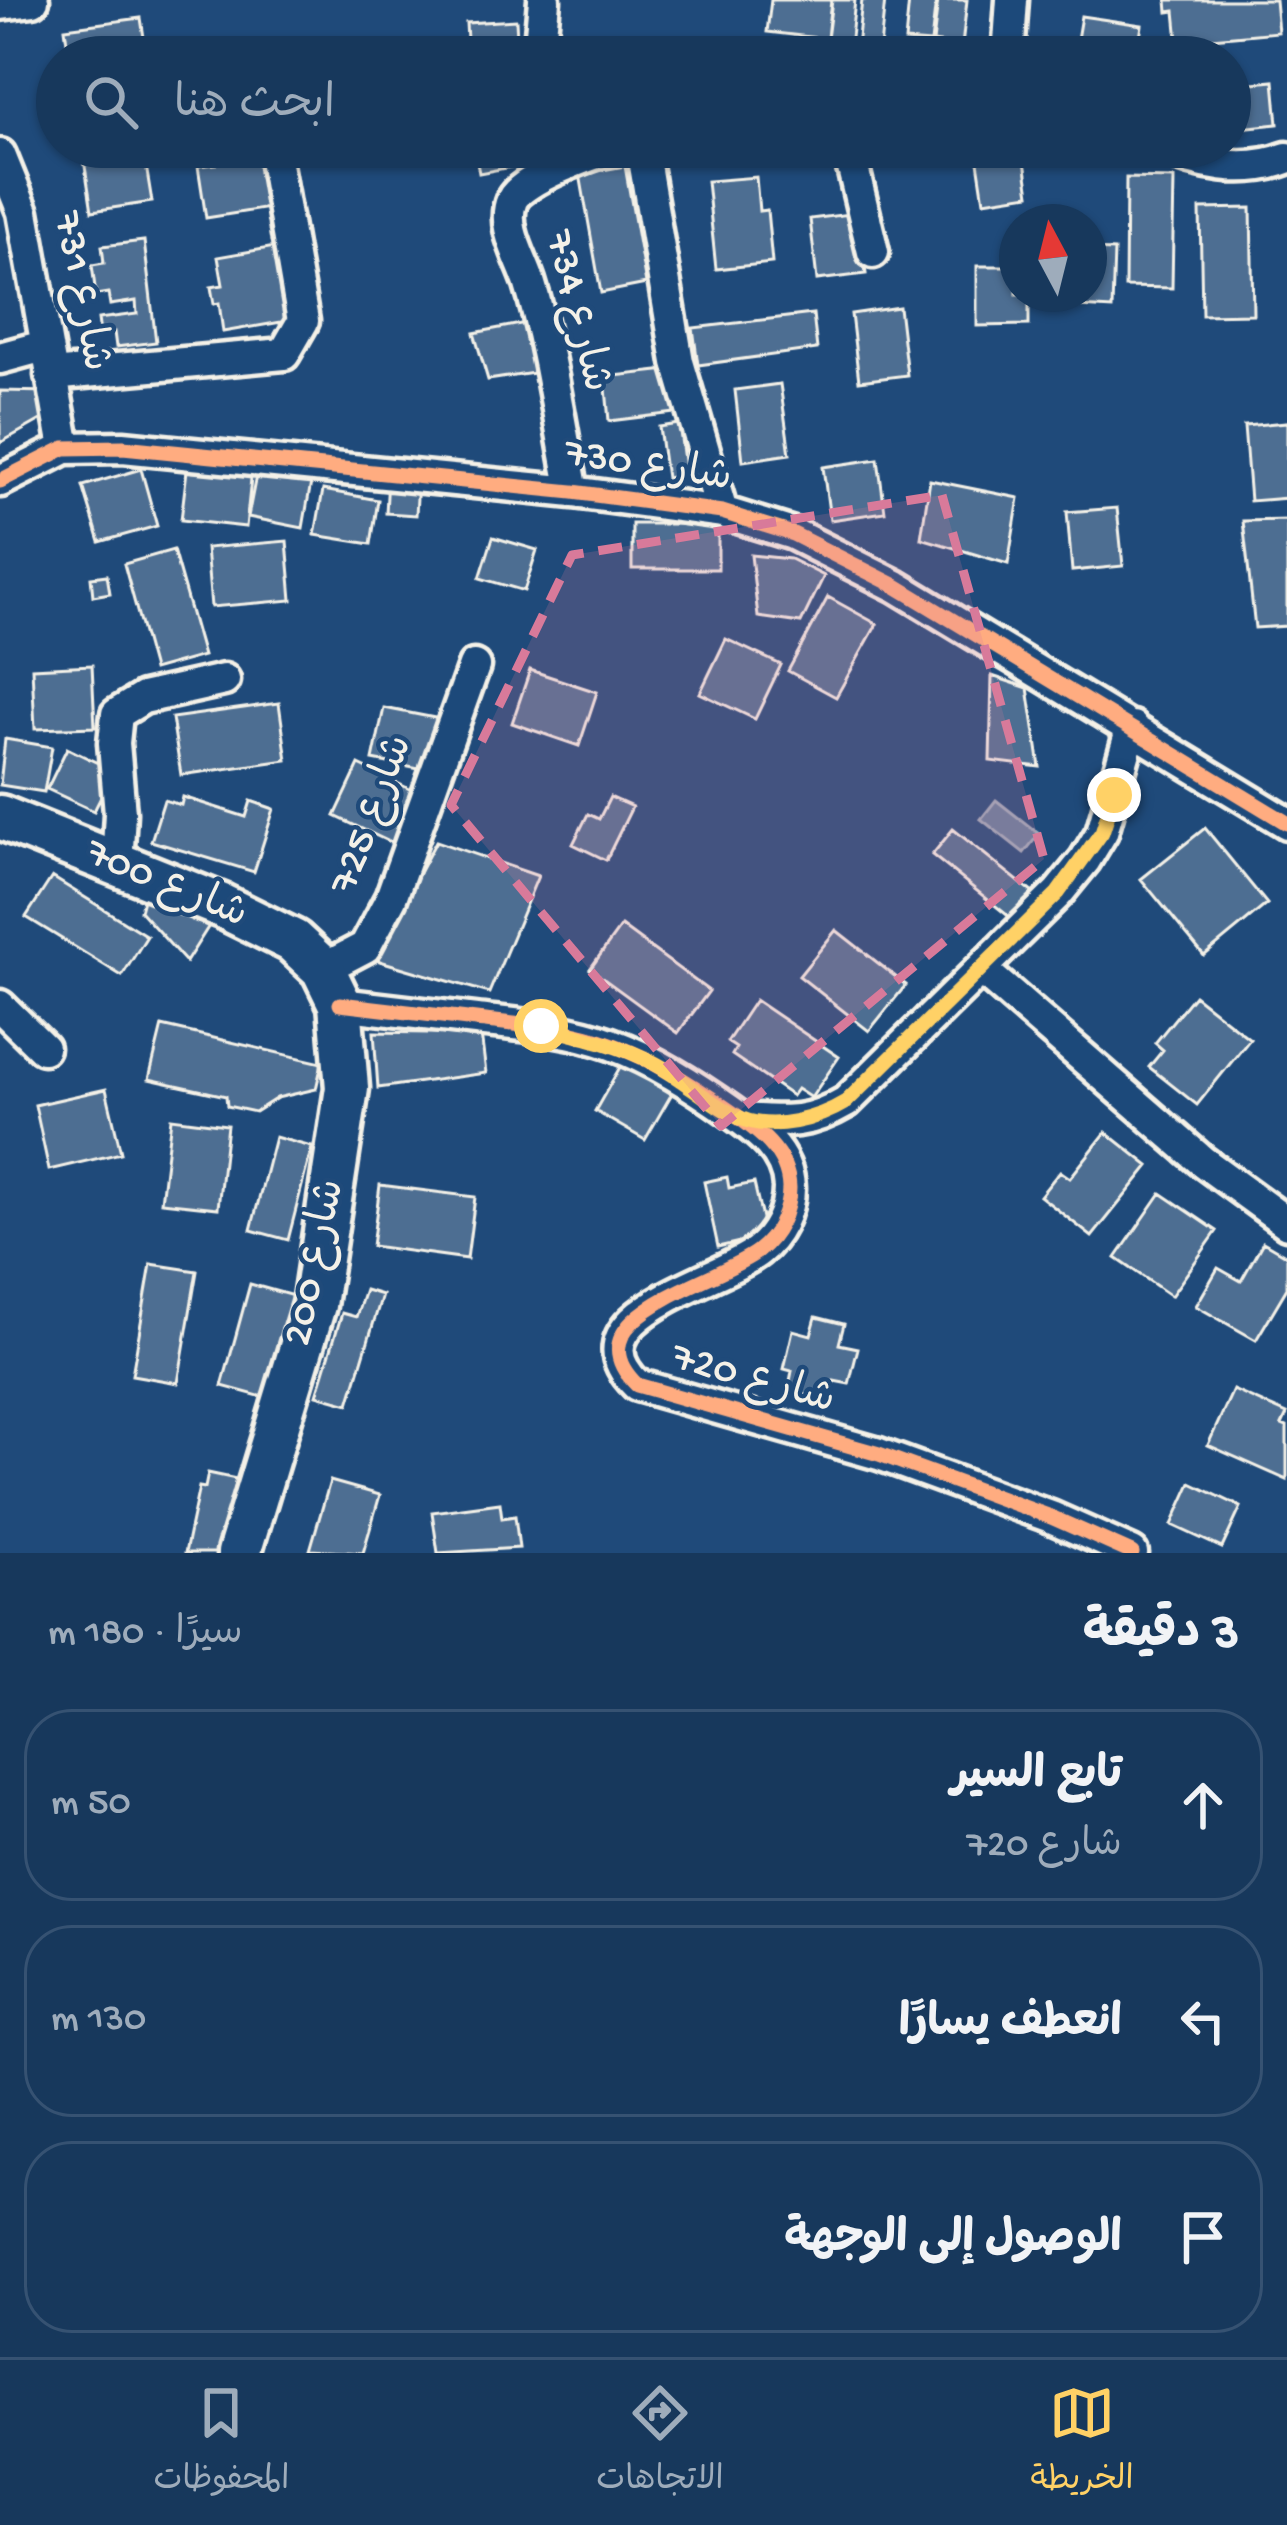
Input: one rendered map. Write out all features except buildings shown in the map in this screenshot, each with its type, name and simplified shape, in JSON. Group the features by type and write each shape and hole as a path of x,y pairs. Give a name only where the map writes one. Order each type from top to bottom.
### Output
{"main road":[{"name":"شارع 700","path":"0,817 222,906 292,941 332,986"},
{"name":"شارع 200","path":"239,1553 314,1305 347,1088 332,986"}],"street":[{"path":"0,4 33,0"},
{"path":"541,36 544,0"},
{"path":"1009,36 1012,0"},
{"name":"شارع 731","path":"0,154 22,212 64,448"},
{"path":"1251,166 1287,158"},
{"path":"0,358 284,354 303,320 277,168"},
{"name":"شارع 734","path":"539,168 511,202 509,219 529,282 573,492"},
{"path":"645,168 679,362 722,512"},
{"path":"853,168 873,252"},
{"name":"شارع 730","path":"0,481 64,448 203,452 722,512 794,534 896,586 1287,823"},
{"name":"شارع 725","path":"332,986 365,947 391,898 474,666"},
{"path":"117,865 117,714 143,698 224,680"},
{"path":"742,1119 793,1123 819,1118 846,1102 1058,893 1102,832 1132,727"},
{"path":"982,969 1202,1160 1287,1223"},
{"name":"شارع 720","path":"332,986 608,1042 686,1081 769,1140 789,1184 787,1210 776,1232 737,1264 644,1310 627,1324 617,1358 637,1384 879,1454 1132,1553"},
{"path":"0,1006 43,1048"}],"highlighted area":[{"path":"942,495 1044,859 721,1126 451,805 572,555"}],"water":[{"path":"996,800 1039,834 1024,853 981,819"}],"cycle path":[{"path":"0,481 65,448 123,447 573,492 722,512 793,534 896,586 1287,823"},
{"path":"340,1004 544,1028 611,1044 702,1092 750,1126 777,1153 789,1188 776,1231 739,1263 634,1320 620,1339 620,1361 637,1385 879,1454 1051,1517 1132,1553"}],"route":[{"path":"541,1026 608,1042 652,1062 742,1119 793,1123 819,1118 846,1102 1058,893 1102,832 1114,795"}]}
